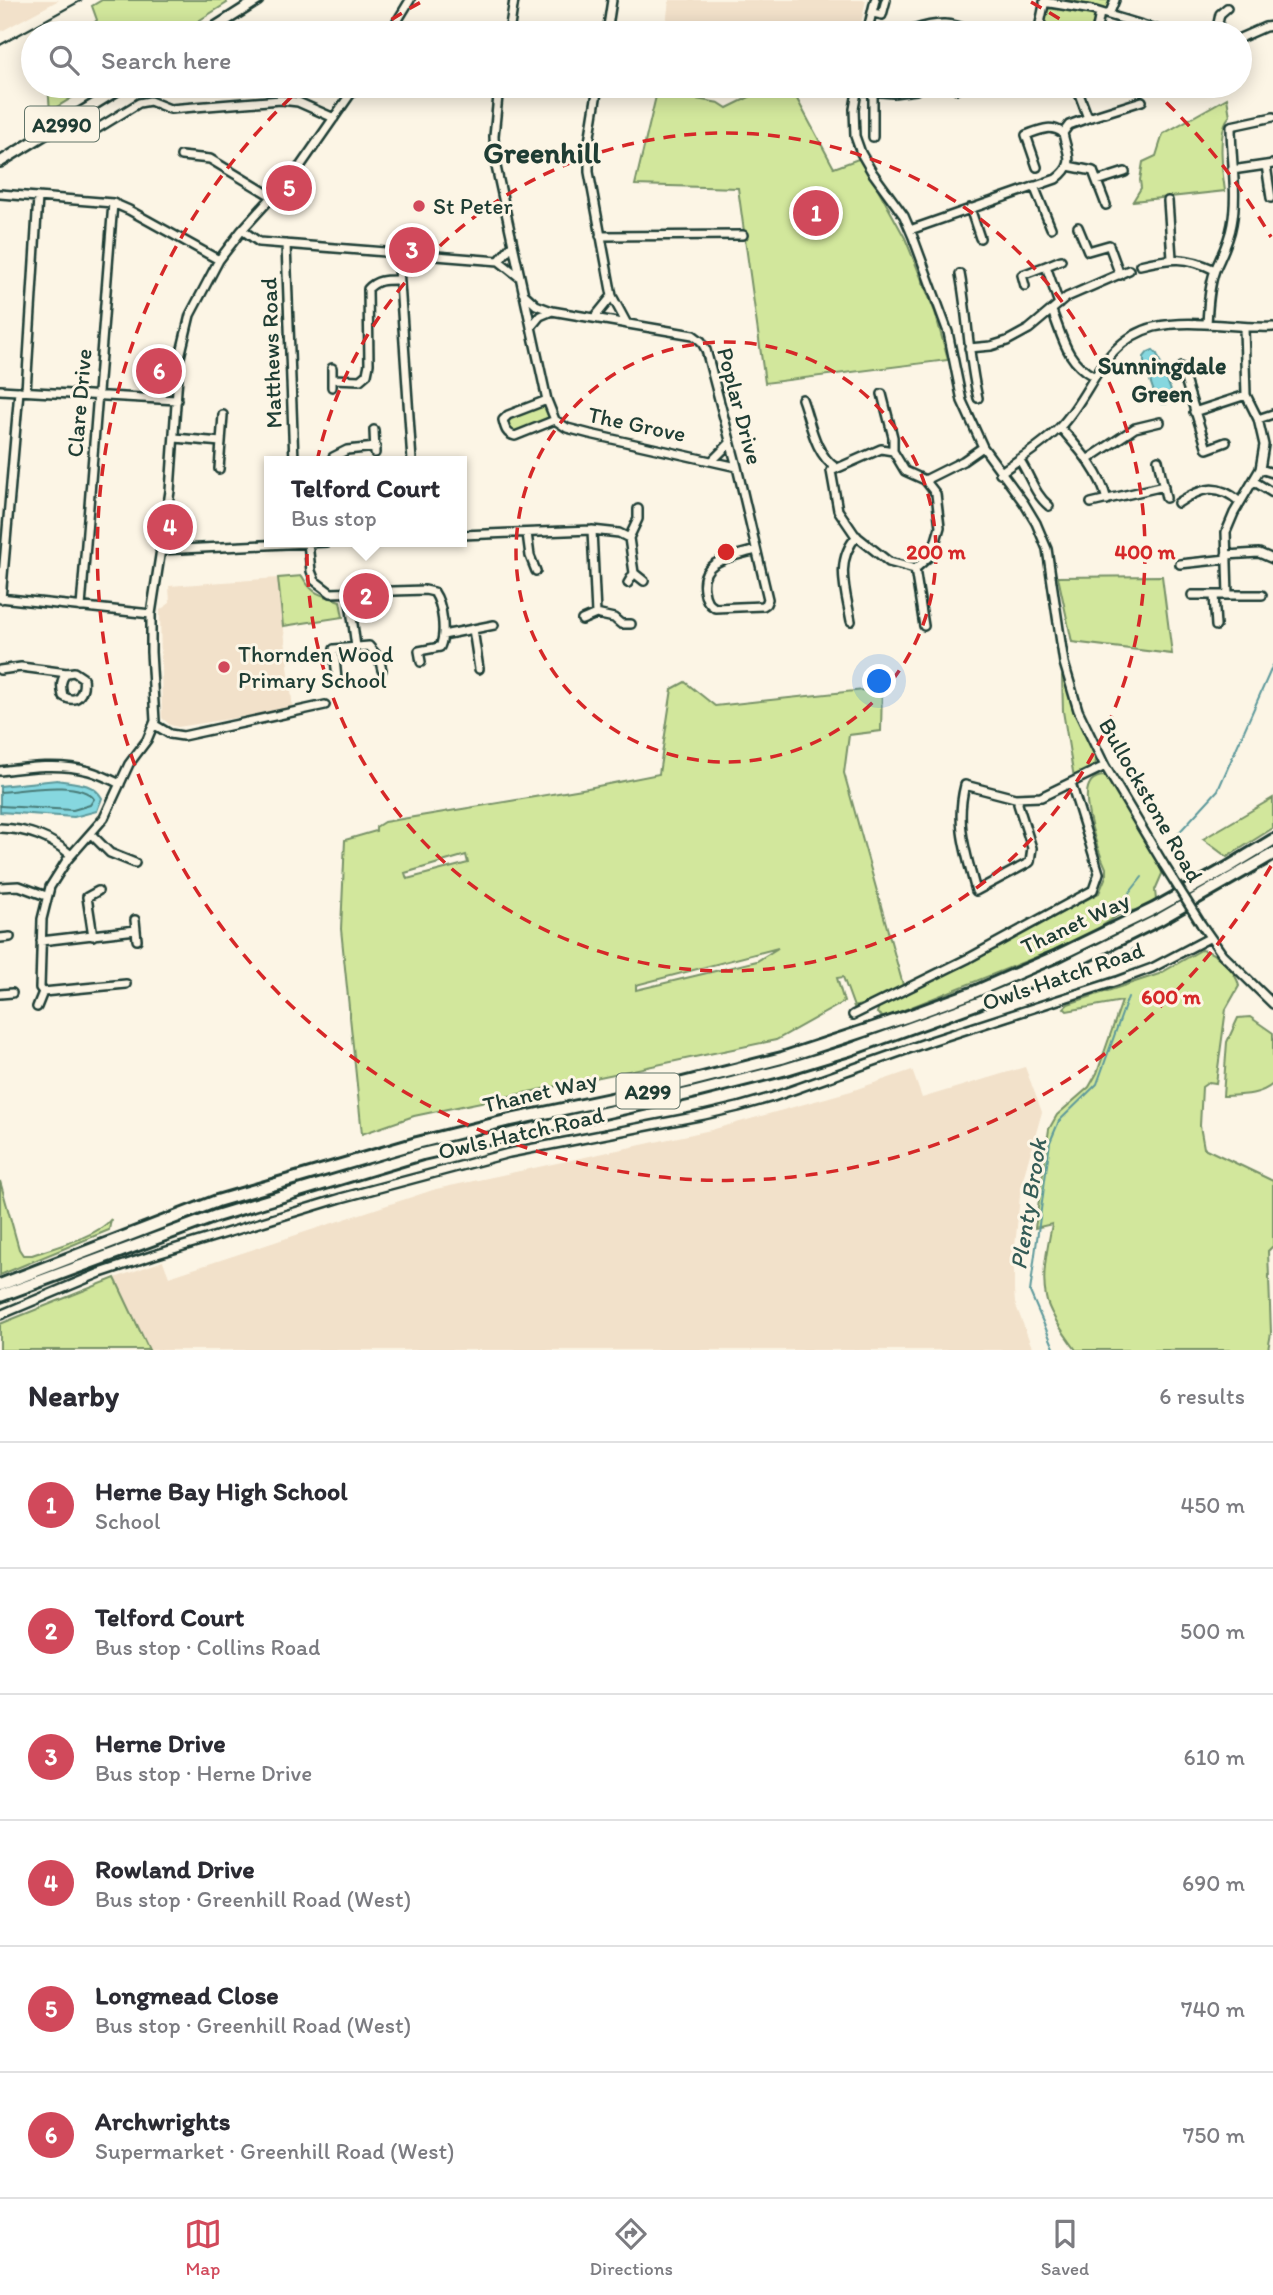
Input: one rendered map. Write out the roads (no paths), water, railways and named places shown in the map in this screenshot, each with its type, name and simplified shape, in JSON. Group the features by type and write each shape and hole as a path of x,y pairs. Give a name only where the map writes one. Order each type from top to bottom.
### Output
{"highway":[{"name":"Thanet Way","path":"0,1285 230,1197 417,1143 663,1088 782,1058 906,1017 972,993 1057,956 1153,909 1227,869 1273,840"},
{"name":"Thanet Way","path":"0,1296 216,1216 422,1154 704,1090 849,1050 976,1004 1062,968 1160,919 1273,854"}],"main road":[{"path":"225,21 258,0"},
{"name":"A2990","path":"0,162 104,98"}],"street":[{"path":"397,21 410,0"},
{"path":"511,21 514,0"},
{"path":"609,21 612,0"},
{"path":"871,21 875,0"},
{"path":"873,13 882,15 886,0"},
{"path":"1109,15 1115,0"},
{"path":"1041,21 1045,1 1129,21"},
{"path":"1219,21 1220,14 1227,8"},
{"path":"1098,21 1100,13"},
{"path":"930,14 932,21"},
{"path":"1252,33 1273,26"},
{"path":"150,102 151,98"},
{"path":"43,992 40,988 41,941 46,896 59,871 108,812 129,764 155,724 151,614 170,491 179,361 185,332 195,303 219,260 242,230 301,165 348,98"},
{"path":"498,98 494,136 495,162 523,293"},
{"path":"596,98 589,142 589,172 612,296 627,324"},
{"name":"Bullockstone Road","path":"857,98 855,136 872,172 904,216 910,230 948,332 962,401 983,447 1024,503 1047,549 1064,663 1082,720 1105,766 1209,938 1273,1004"},
{"path":"873,98 873,137"},
{"path":"1081,98 1088,118"},
{"path":"87,134 139,103 150,102 170,109 281,100 298,102 334,118"},
{"path":"1063,133 1069,125 1142,101"},
{"path":"1207,324 1215,270 1225,252 1233,220 1231,126 1273,117"},
{"path":"910,230 1056,179 1065,172 1070,156 1063,133 1055,128 1026,135 1037,167"},
{"path":"181,156 193,155 210,159 273,197"},
{"path":"1232,170 1269,165 1272,198 1262,197"},
{"path":"1068,166 1094,171 1107,205"},
{"path":"1097,181 1125,172"},
{"path":"1034,186 1051,228"},
{"path":"0,194 113,203 219,260"},
{"path":"38,197 1,598 151,614"},
{"path":"1168,201 1172,258"},
{"name":"Clare Drive","path":"81,607 113,203"},
{"path":"970,208 980,238"},
{"path":"730,224 731,235"},
{"path":"1078,227 1088,251 1109,245 1120,275"},
{"path":"242,230 259,242 499,261 519,276"},
{"path":"600,236 743,234"},
{"name":"Matthews Road","path":"286,244 294,456"},
{"path":"499,261 512,244"},
{"path":"398,253 412,456"},
{"path":"1140,265 1172,258 1215,270"},
{"path":"1026,286 1022,275 1061,260"},
{"path":"1045,267 1059,304"},
{"path":"970,348 1007,341 1029,329 1067,297 1129,270"},
{"path":"960,274 966,303 971,366 978,398"},
{"path":"332,368 332,383 360,380 367,374 368,289 379,281 399,280"},
{"name":"Poplar Drive","path":"523,293 536,305 552,311 693,335 701,341 706,350 737,467 756,550 768,603 763,606 712,607 704,594 702,577 705,572 715,563 756,550"},
{"name":"The Grove","path":"523,293 547,400 555,420 567,428 590,434 737,467"},
{"path":"595,317 612,296"},
{"path":"531,327 540,316 552,311"},
{"path":"1052,312 1073,361 1093,376"},
{"path":"1000,473 1060,426 1093,376 1115,349 1145,330 1172,324 1273,327"},
{"path":"1228,595 1226,532 1260,469 1264,445 1258,419 1246,395 1244,328"},
{"path":"1181,367 1207,449 1226,442"},
{"path":"0,390 177,400"},
{"path":"882,394 893,437 893,451 905,471 925,480 936,494 940,527 932,554 915,569"},
{"path":"1194,412 1246,395"},
{"path":"802,399 817,445 824,457 836,468"},
{"name":"The Grove","path":"547,400 508,415 503,420 506,431 515,436 555,420"},
{"path":"1258,419 1273,414"},
{"path":"220,470 223,415"},
{"path":"1087,460 1135,428 1160,422"},
{"path":"1060,426 1101,481 1107,500"},
{"path":"336,456 347,450 376,450 374,430"},
{"path":"175,438 221,442"},
{"name":"The Grove","path":"713,460 730,443"},
{"path":"925,480 963,461 983,447"},
{"path":"893,451 881,449 831,471 838,510 857,536 888,562 915,569"},
{"path":"1019,459 1038,496 1049,506"},
{"path":"1158,460 1166,498"},
{"path":"1260,469 1273,473"},
{"path":"1254,481 1273,493"},
{"path":"1091,503 1164,486"},
{"path":"1178,503 1192,494 1216,489 1223,489 1240,502"},
{"path":"638,509 642,519 628,538 635,573 644,581"},
{"path":"467,535 592,530 619,533 628,538"},
{"path":"592,530 596,614"},
{"path":"527,533 530,556 536,571"},
{"path":"851,621 843,567 845,554 857,536"},
{"path":"160,550 264,544"},
{"path":"308,547 315,581 331,593 434,592 438,598 443,635 440,647 419,651 421,662"},
{"path":"1180,564 1259,553 1273,559"},
{"path":"915,569 924,626"},
{"path":"628,583 635,573"},
{"path":"378,592 379,608"},
{"path":"349,594 356,647"},
{"path":"1192,595 1262,595"},
{"path":"1214,595 1216,626"},
{"path":"582,620 596,614 614,618 621,624 631,624"},
{"path":"443,635 494,625"},
{"path":"473,629 479,668"},
{"path":"337,680 334,649 372,648 379,658 382,670"},
{"path":"0,670 21,667 67,673"},
{"path":"155,724 170,734 183,736 325,705"},
{"path":"1019,799 1018,804 1032,848 1030,862 976,891 960,829 961,799 965,785 1019,799 1041,797 1105,766"},
{"path":"0,771 76,768 99,774 120,784"},
{"path":"853,1015 970,958 1093,890 1099,873 1071,783"},
{"path":"0,828 13,828 40,835 71,855"},
{"path":"91,834 110,853 135,863"},
{"path":"0,887 19,886 46,896"},
{"path":"93,936 86,897 98,891"},
{"path":"135,920 137,940"},
{"path":"41,941 136,930"},
{"path":"0,938 10,937"},
{"name":"Owls Hatch Road","path":"0,1315 100,1273 404,1180 509,1153 704,1115 773,1097 910,1048 1117,981 1152,968 1209,938"},
{"path":"43,992 126,984"},
{"path":"37,1007 43,992"},
{"path":"0,994 12,993"}],"water":[{"path":"1153,350 1173,396 1166,404 1156,398 1144,363 1144,357"},
{"path":"57,780 94,789 102,798 97,811 74,817 0,812 0,786"}],"waterway":[{"name":"Plenty Brook","path":"1174,838 1218,790 1273,665"},
{"name":"Plenty Brook","path":"1120,914 1120,905 1142,877"},
{"name":"Plenty Brook","path":"1132,949 1132,964"},
{"name":"Plenty Brook","path":"1055,1350 1030,1292 1050,1142 1059,1121 1097,1084 1128,997"}],"railway":[{"path":"44,21 82,0"},
{"path":"0,45 21,33"}],"place":[{"name":"Longmead Close","path":"289,188"},
{"name":"St Peter","path":"419,206"},
{"name":"Herne Bay High School","path":"816,213"},
{"name":"Herne Drive","path":"412,250"},
{"name":"Archwrights","path":"159,371"},
{"name":"Rowland Drive","path":"170,527"},
{"name":"Telford Court","path":"366,596"},
{"name":"Thornden Wood Primary School","path":"224,667"}],"district":[{"name":"Greenhill","path":"542,152"},
{"name":"Sunningdale Green","path":"1162,379"}]}
